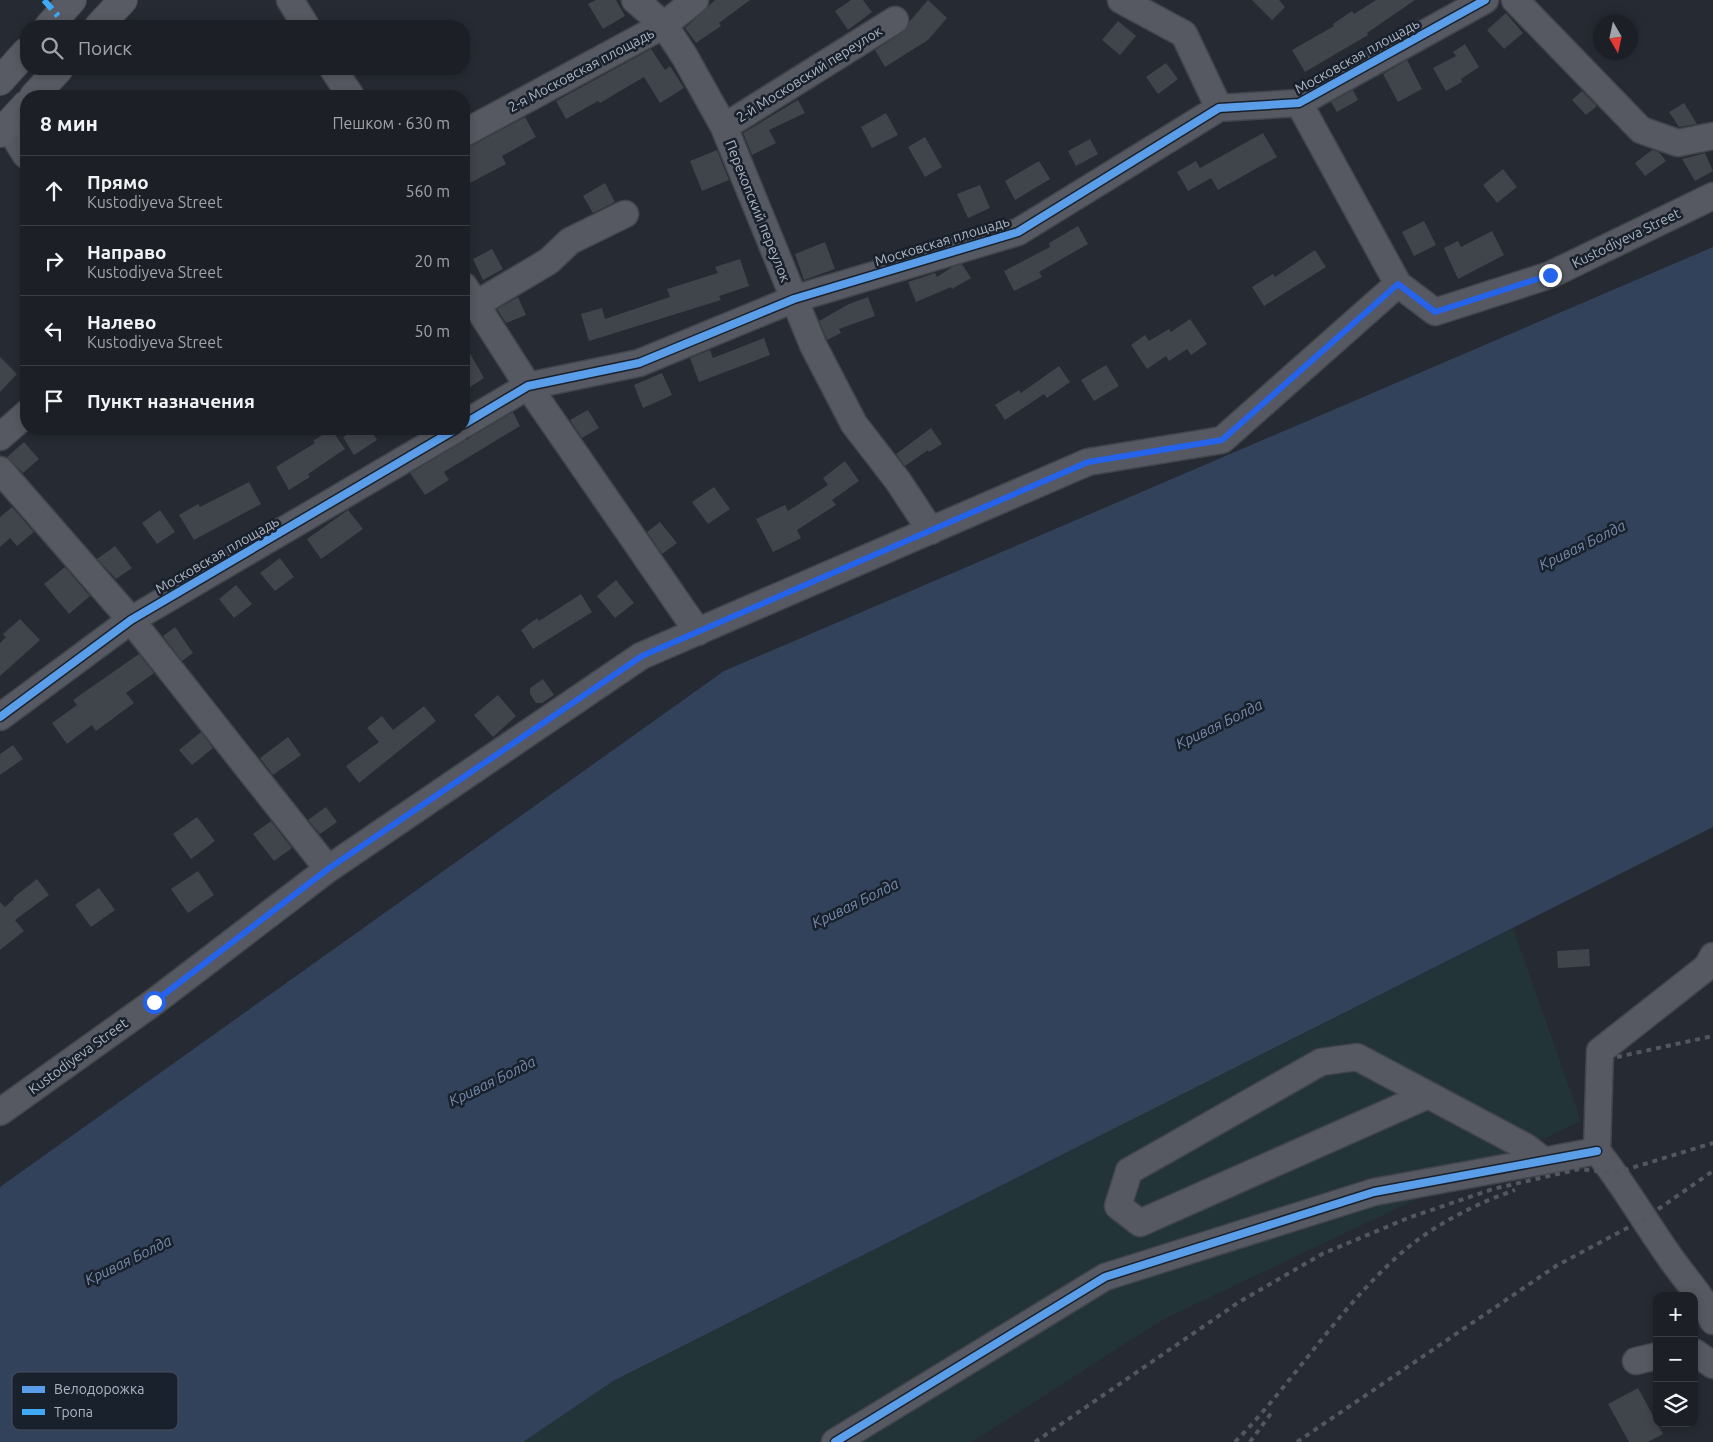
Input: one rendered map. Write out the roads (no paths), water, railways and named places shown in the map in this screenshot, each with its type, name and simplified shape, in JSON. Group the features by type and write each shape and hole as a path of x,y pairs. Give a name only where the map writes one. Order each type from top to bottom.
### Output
{"main road":[{"path":"54,20 72,0"},
{"path":"105,20 123,0"},
{"path":"0,81 20,59"},
{"path":"40,90 53,75"},
{"path":"4,129 20,112"}],"street":[{"path":"290,0 302,20"},
{"name":"Перекопский переулок","path":"635,0 664,25 686,57 724,128 813,345 854,424 898,481 931,532"},
{"name":"2-я Московская площадь","path":"470,130 664,25 695,0"},
{"path":"1121,0 1184,34 1219,108"},
{"name":"Московская площадь","path":"470,420 528,386 639,363 794,299 1018,232 1219,108 1299,104 1485,0"},
{"path":"1515,0 1641,130 1678,143 1713,136"},
{"name":"2-й Московский переулок","path":"724,128 895,20"},
{"path":"337,75 347,90"},
{"path":"1299,104 1398,284"},
{"path":"4,129 20,148"},
{"name":"Kustodiyeva Street","path":"0,1112 154,1002 328,869 642,656 931,532 1088,462 1222,440 1398,284 1435,312 1550,275 1713,196"},
{"path":"470,296 550,262 570,241 625,214"},
{"path":"470,298 528,386 698,632"},
{"path":"0,437 20,419"},
{"name":"Московская площадь","path":"0,717 131,620 446,435"},
{"path":"0,470 131,620 328,869"},
{"path":"1713,956 1707,967 1600,1051 1597,1152 1615,1173 1672,1260 1708,1310 1713,1321"},
{"path":"1428,1095 1140,1223 1118,1206 1129,1171 1321,1062 1358,1058 1428,1095 1526,1148 1544,1160"},
{"path":"835,1442 1105,1277 1374,1192 1597,1152"},
{"path":"1698,1355 1713,1365"}],"water":[{"name":"Кривая Болда","path":"1713,247 1713,827 613,1381 523,1442 0,1442 0,1187 724,671"}],"railway":[{"path":"1617,1057 1713,1036"},
{"path":"1035,1442 1239,1302 1322,1254 1408,1218 1493,1189 1579,1169 1615,1173 1713,1143"},
{"path":"1297,1442 1556,1266 1644,1219 1713,1171"},
{"path":"1235,1442 1278,1394 1360,1294 1406,1249 1430,1231 1458,1215 1486,1201 1515,1190"},
{"path":"1250,1442 1272,1412"}]}
